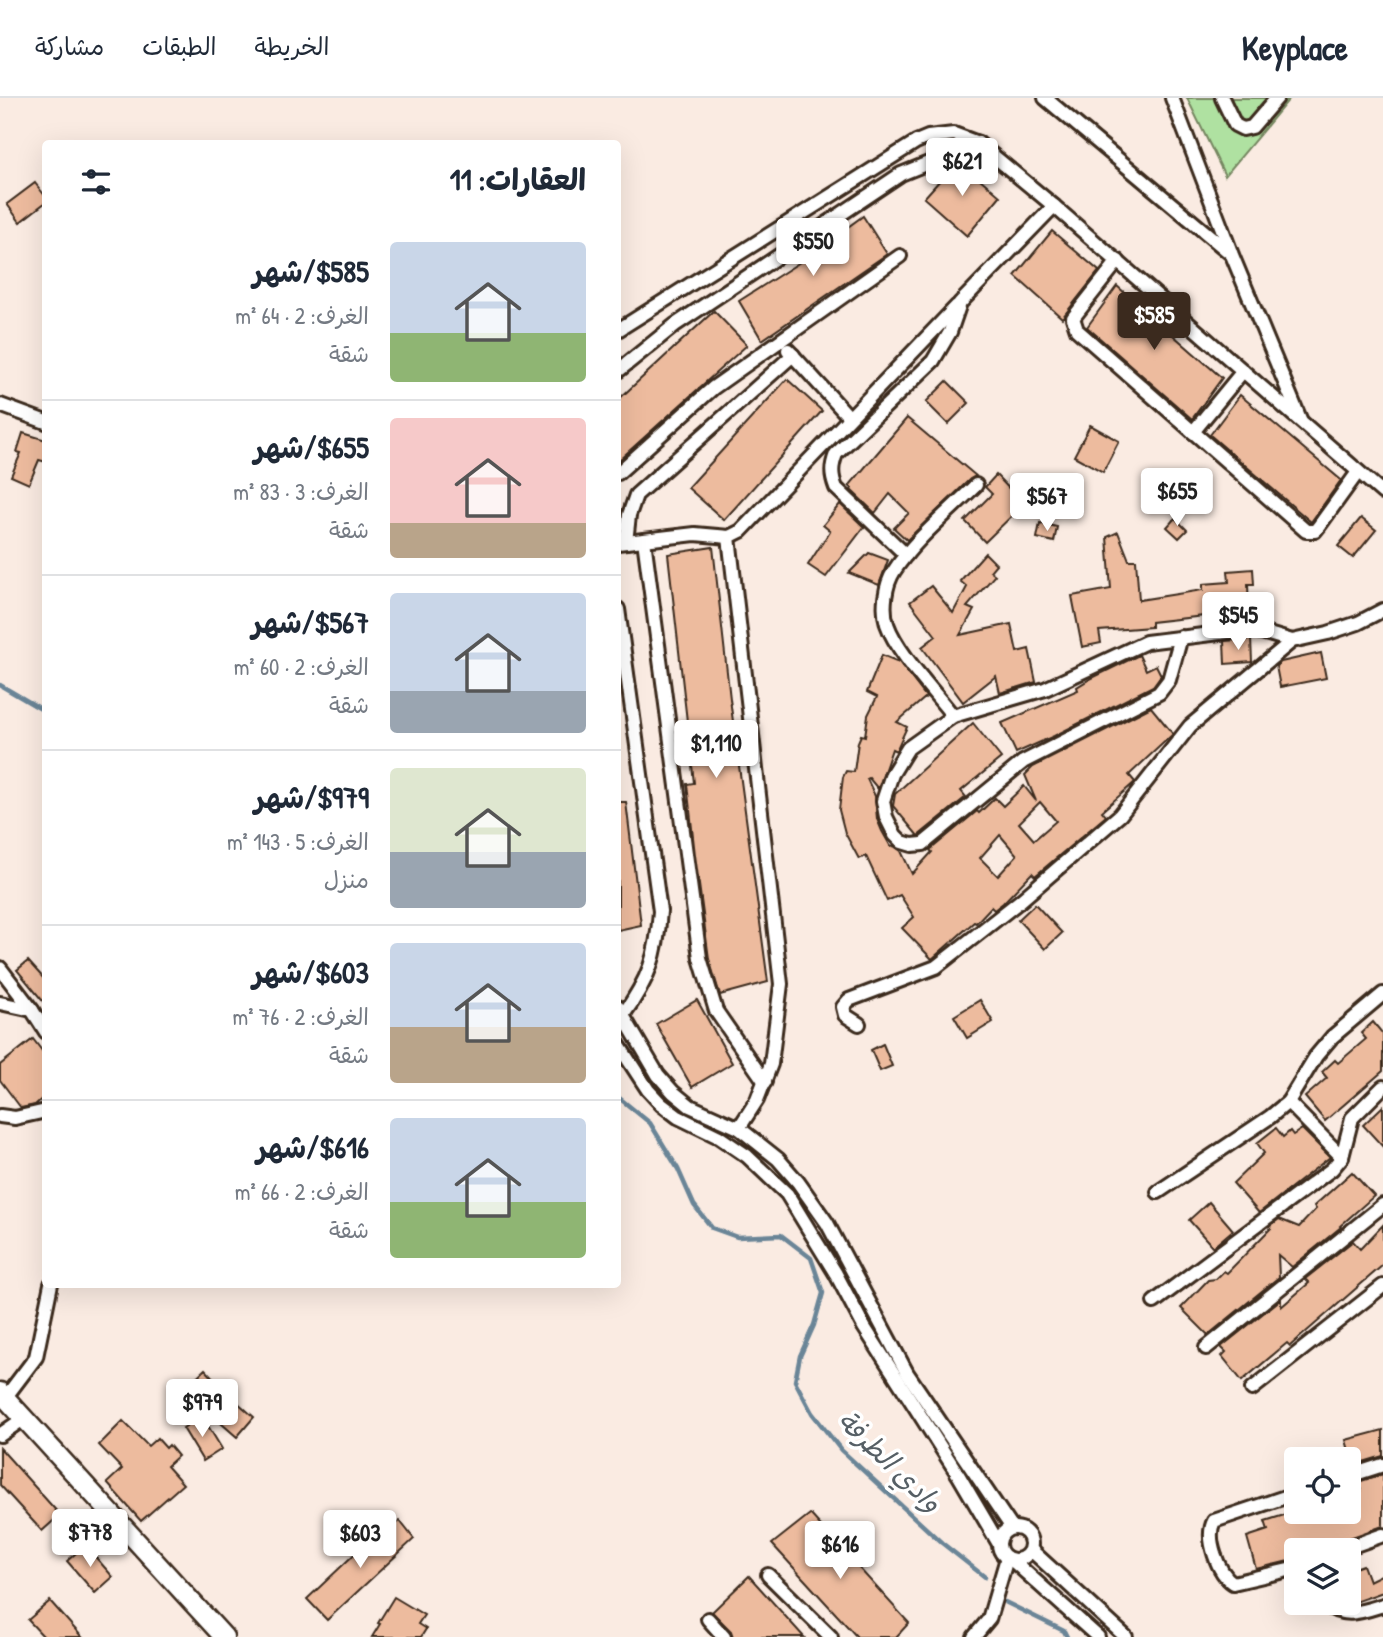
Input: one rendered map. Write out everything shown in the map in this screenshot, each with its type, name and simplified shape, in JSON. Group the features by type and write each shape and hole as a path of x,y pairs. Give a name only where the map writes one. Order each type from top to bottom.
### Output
{"street":[{"path":"1045,98 1232,255"},
{"path":"1172,98 1232,255 1302,423"},
{"path":"1222,98 1236,125 1243,129 1252,127 1277,98"},
{"path":"621,329 916,142 928,137 954,135 978,143 1054,206 1383,493"},
{"path":"621,369 675,326 901,174 978,143"},
{"path":"793,355 636,495 622,543 695,534 729,537 741,531 1054,206"},
{"path":"621,469 713,388 900,256"},
{"path":"1118,261 1073,318 1077,330 1193,432 1306,531 1315,531 1358,472"},
{"path":"906,555 836,488 831,477 832,465 836,454 933,360 950,331 960,303"},
{"path":"781,342 849,417"},
{"path":"1193,432 1243,371"},
{"path":"0,405 42,421"},
{"path":"953,716 897,644 888,625 885,599 892,573 906,555 976,485"},
{"path":"729,537 781,984 771,1064 765,1082 739,1128"},
{"path":"644,540 700,958 716,1011 765,1082"},
{"path":"859,1024 845,1015 843,1007 849,1000 936,967 1020,901 1120,815 1190,726 1292,641 1358,623 1383,610"},
{"path":"1181,637 1169,680 1160,692 1023,762 923,844 902,842 890,827 883,801 892,774 908,748 953,716 1045,689 1137,645 1181,637 1255,630 1292,641"},
{"path":"621,631 660,911 650,970 642,989 621,1010"},
{"path":"0,968 42,1026"},
{"path":"1158,1192 1270,1118 1288,1102 1316,1056 1332,1037 1383,994"},
{"path":"0,1003 32,1010"},
{"path":"621,1013 658,1074 673,1092 690,1106 739,1128 779,1159 798,1182 827,1223 907,1373 1013,1528 1026,1531 1030,1536 1031,1550 1126,1637"},
{"path":"621,1049 648,1090 661,1104 678,1117 719,1137 747,1156 787,1194 836,1274 864,1327 959,1476 1000,1550 1098,1637"},
{"path":"1154,1302 1332,1169 1342,1157 1352,1118 1383,1087"},
{"path":"1288,1102 1342,1157"},
{"path":"0,1116 15,1118 42,1112"},
{"path":"1206,1348 1383,1205"},
{"path":"1252,1389 1383,1286"},
{"path":"50,1288 36,1357 3,1395 225,1637"},
{"path":"0,1435 23,1419"},
{"path":"1361,1472 1383,1465"},
{"path":"1284,1497 1214,1521 1210,1529 1210,1540 1226,1578 1233,1583 1284,1570"},
{"path":"999,1544 1003,1534 1013,1528"},
{"path":"1361,1543 1383,1535"},
{"path":"1010,1559 1024,1558 1031,1550"},
{"path":"974,1637 989,1619 1010,1559"},
{"path":"768,1575 831,1637"},
{"path":"1361,1613 1383,1605"},
{"path":"708,1619 724,1637"}],"green space":[{"path":"1187,98 1290,98 1225,176"}],"building":[{"path":"958,160 1000,196 967,236 924,198"},
{"path":"35,183 42,192 42,205 20,222 7,204"},
{"path":"863,216 887,254 762,340 739,301 797,264"},
{"path":"1052,231 1099,271 1062,318 1015,276"},
{"path":"1117,286 1222,378 1192,419 1087,327"},
{"path":"714,311 747,345 621,458 621,397"},
{"path":"787,379 822,411 724,520 688,488"},
{"path":"947,381 969,403 948,424 926,402"},
{"path":"1240,395 1341,480 1311,522 1210,435"},
{"path":"907,418 976,476 907,540 894,528 909,513 890,494 875,513 849,486"},
{"path":"1090,425 1119,441 1103,472 1074,456"},
{"path":"23,433 42,439 42,461 39,460 29,484 11,476 21,453 17,452"},
{"path":"996,475 1024,504 985,542 965,521 992,494 985,487"},
{"path":"840,504 864,527 826,577 808,565 830,531 823,525"},
{"path":"1175,518 1187,530 1179,538 1167,527"},
{"path":"1361,518 1376,530 1353,558 1338,546"},
{"path":"1040,523 1057,527 1054,542 1037,538"},
{"path":"1118,532 1129,560 1136,560 1139,600 1203,590 1203,584 1229,582 1228,571 1253,569 1254,584 1248,584 1249,611 1151,622 1151,627 1099,631 1101,643 1082,647 1072,596 1111,589 1107,537"},
{"path":"713,547 730,699 768,982 720,995 709,959 695,855 687,784 694,783 668,554"},
{"path":"869,553 888,560 879,585 849,573"},
{"path":"985,553 996,564 990,571 995,575 967,607 974,610 960,635 1011,624 1017,652 1029,649 1036,682 1000,693 996,676 963,702 922,647 936,636 910,602 931,586 953,613 967,587 960,581"},
{"path":"1251,639 1252,662 1225,664 1224,641"},
{"path":"1321,653 1326,678 1280,687 1276,666 1281,662"},
{"path":"882,655 899,662 926,697 897,722 907,727 896,751 892,749 878,789 867,779 875,796 877,819 882,831 891,847 901,851 912,874 932,852 930,850 995,798 1003,806 1024,786 1036,801 1025,775 1033,767 1151,707 1173,734 1129,775 1135,782 1102,811 1106,816 1035,876 1032,873 1003,903 994,910 991,907 932,959 902,928 914,917 900,895 887,901 866,856 859,859 845,833 839,810 843,777 846,771 854,772 858,742 861,735 865,736 868,715 877,697 867,692","holes":["1040,802 1056,821 1034,840 1019,823","1000,835 1017,855 998,876 980,858"]},
{"path":"1139,655 1146,670 1156,665 1161,675 1153,686 1016,753 1002,723 1078,690 1077,687 1090,679"},
{"path":"973,723 1001,758 961,791 966,797 918,836 893,806 895,794"},
{"path":"621,802 626,802 641,925 621,929"},
{"path":"1035,904 1062,933 1045,949 1018,920"},
{"path":"28,961 42,977 42,1000 17,970"},
{"path":"697,1000 732,1063 692,1087 656,1024"},
{"path":"980,1000 993,1022 967,1038 954,1016"},
{"path":"1373,1022 1383,1034 1383,1071 1325,1121 1305,1097 1327,1078 1322,1072 1335,1060 1338,1063 1366,1039 1361,1033"},
{"path":"33,1039 42,1051 42,1099 35,1105 21,1108 0,1080 0,1065"},
{"path":"883,1044 892,1066 880,1071 871,1050"},
{"path":"1383,1106 1383,1147 1363,1125"},
{"path":"1276,1128 1283,1137 1290,1131 1293,1135 1302,1129 1330,1157 1259,1213 1233,1183 1264,1153 1257,1143"},
{"path":"1352,1172 1374,1196 1292,1267 1278,1255 1279,1277 1208,1335 1181,1308 1208,1280 1216,1279 1224,1271 1227,1273 1279,1219 1299,1227 1316,1209 1314,1206"},
{"path":"1209,1202 1233,1230 1213,1247 1189,1220"},
{"path":"1383,1225 1383,1265 1290,1346 1287,1343 1242,1381 1222,1356 1226,1352 1221,1347 1281,1299 1281,1307 1309,1283 1305,1279 1353,1241 1360,1249"},
{"path":"205,1369 254,1417 237,1437 183,1390"},
{"path":"202,1416 222,1449 203,1461 183,1428"},
{"path":"123,1421 148,1446 157,1438 166,1448 169,1445 178,1456 167,1466 183,1484 141,1521 107,1483 122,1469 99,1445"},
{"path":"1383,1430 1383,1456 1361,1463 1361,1447 1348,1447 1346,1440"},
{"path":"0,1448 60,1515 42,1531 0,1485"},
{"path":"1383,1474 1383,1526 1349,1538 1284,1538 1284,1562 1256,1569 1247,1537 1268,1530 1265,1521 1284,1515 1284,1524 1361,1524 1361,1481"},
{"path":"810,1514 909,1623 896,1637 857,1637 772,1544"},
{"path":"73,1521 81,1530 71,1540 62,1530"},
{"path":"400,1521 414,1539 327,1620 307,1599 381,1529 385,1533"},
{"path":"85,1545 113,1577 95,1593 67,1561"},
{"path":"1363,1565 1369,1581 1383,1574 1383,1592 1361,1600"},
{"path":"749,1576 804,1637 733,1637 731,1631 712,1612"},
{"path":"394,1597 424,1615 418,1624 426,1629 421,1637 372,1637"},
{"path":"50,1601 82,1637 44,1637 28,1620"}],"waterway":[{"name":"وادي الطرفة","path":"0,685 42,710"},
{"name":"وادي الطرفة","path":"621,1099 650,1123 678,1169 694,1205 712,1228 737,1237 781,1235 811,1258 823,1293 814,1325 800,1356 795,1381 812,1413 841,1450 942,1543 985,1577"},
{"name":"وادي الطرفة","path":"1005,1602 1064,1631 1067,1637"}]}
